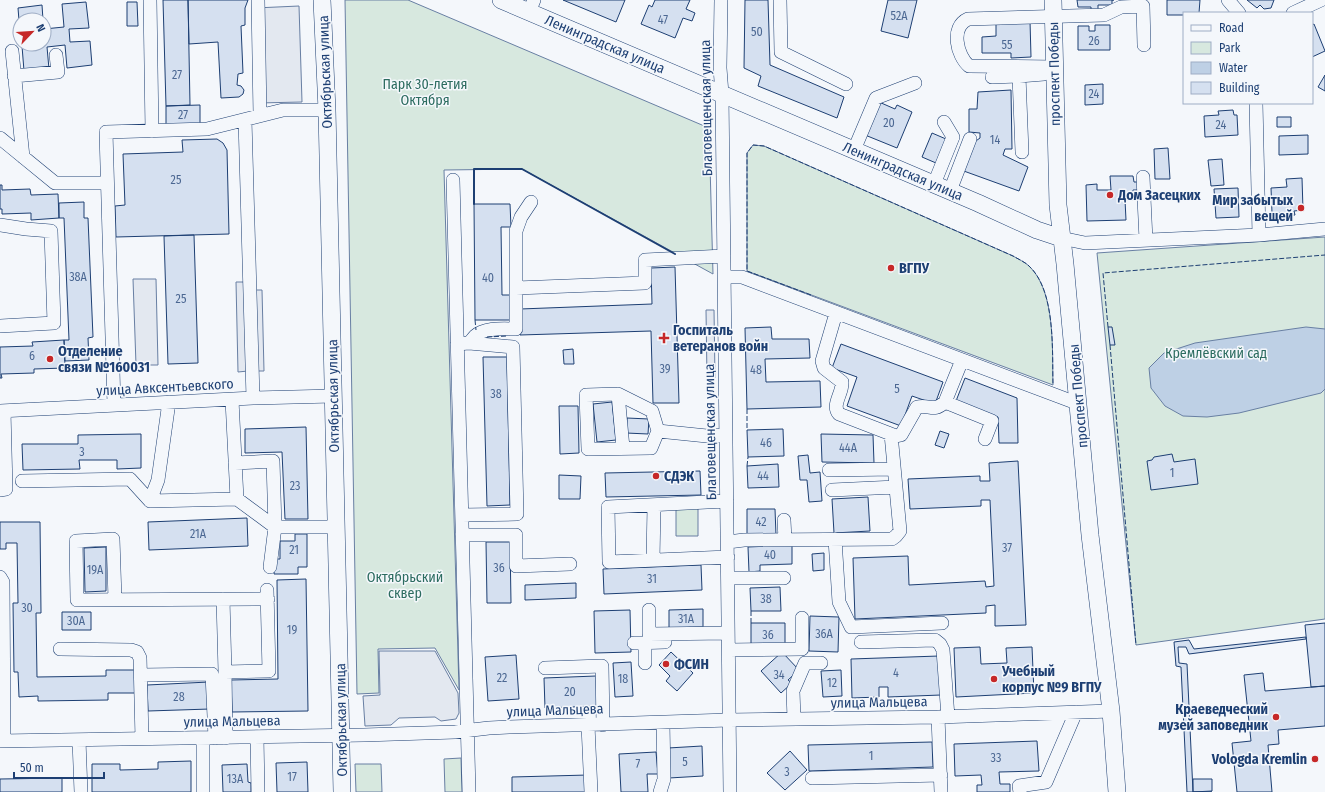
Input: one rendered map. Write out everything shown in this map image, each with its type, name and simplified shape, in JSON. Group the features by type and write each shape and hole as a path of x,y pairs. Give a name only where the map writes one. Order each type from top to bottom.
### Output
{"main road":[{"name":"Октябрьская улица","path":"322,0 327,110 342,792"},
{"name":"Ленинградская улица","path":"501,0 531,6 722,94 934,184 1037,230 1062,238"},
{"name":"проспект Победы","path":"1053,0 1056,181 1079,404 1090,535 1112,711 1117,792"}],"street":[{"path":"150,0 152,130"},
{"path":"258,0 260,115"},
{"name":"Благовещенская улица","path":"721,0 720,68 722,94 725,277 730,792"},
{"path":"780,0 781,52 846,84"},
{"path":"1228,0 1238,12"},
{"path":"1294,12 1321,0"},
{"path":"1054,70 969,66 964,62 958,48 957,40 960,26 968,19 1053,18 1104,15 1121,7 1143,3 1144,44"},
{"path":"12,52 23,157"},
{"path":"14,76 58,72 56,55"},
{"path":"992,77 1020,76 1054,70"},
{"path":"1020,76 1022,152"},
{"path":"854,150 876,98 915,83"},
{"path":"1256,104 1259,234"},
{"path":"114,405 106,132 207,129 283,110 327,110"},
{"path":"245,120 253,398"},
{"path":"934,184 953,137 944,122"},
{"path":"0,138 55,183 107,183"},
{"path":"950,191 970,139"},
{"path":"1143,177 1146,240"},
{"path":"453,180 463,344 462,535 469,792"},
{"path":"463,344 476,335 484,332 492,330 516,329 516,232 521,217 531,202"},
{"path":"0,225 51,231 54,323 0,326"},
{"name":"Ленинградская улица","path":"1062,238 1085,243 1325,230"},
{"path":"516,288 645,284 645,260 724,256"},
{"path":"725,277 742,277 1079,404"},
{"path":"836,313 822,361 824,368 842,382 836,411 839,414 892,434 898,436 901,434 917,406 935,409 940,407 945,402 962,360"},
{"path":"462,516 517,514 513,347 463,344"},
{"path":"618,394 623,448"},
{"path":"618,394 652,412 658,430 651,448 588,449 586,395 618,394"},
{"name":"улица Авксентьевского","path":"2,411 253,398 333,396"},
{"path":"232,400 237,499"},
{"path":"150,501 158,480 169,402"},
{"path":"945,402 992,421 985,439"},
{"path":"0,490 6,489 2,411"},
{"path":"658,430 707,436 726,436"},
{"path":"728,542 892,538 896,536 900,531 892,434"},
{"path":"235,463 273,461 275,527 270,567"},
{"path":"829,470 894,469"},
{"path":"22,481 130,479 150,501 237,499 275,527 336,527"},
{"path":"832,490 896,487"},
{"path":"727,501 654,506 608,507 609,562 728,558"},
{"path":"653,560 654,506"},
{"path":"784,520 785,540"},
{"path":"462,535 516,535 516,566 570,564"},
{"path":"115,599 113,539 76,540 78,600 223,599 268,595 269,671 225,672"},
{"path":"835,539 839,602 851,627 942,624"},
{"path":"0,577 3,582 5,725 2,741"},
{"path":"728,578 784,578"},
{"path":"203,792 215,738 225,672 223,599"},
{"path":"649,610 649,634 802,649"},
{"path":"794,719 793,691 805,663 802,649 802,618"},
{"path":"861,642 935,640 940,644 943,650 941,792"},
{"path":"645,664 639,643 728,641"},
{"path":"60,650 130,650 137,652 140,658 141,675 142,738"},
{"path":"805,663 821,663"},
{"path":"545,668 602,666 604,725"},
{"path":"141,675 212,674 215,738"},
{"name":"улица Мальцева","path":"2,741 341,736 468,732 496,728 729,720 943,717 1112,711"},
{"path":"1020,792 1019,786 1046,782 1076,712"},
{"path":"660,792 664,779 663,723"},
{"path":"588,725 591,792"},
{"path":"257,737 258,792"},
{"path":"80,740 81,792"},
{"path":"812,778 941,775"}],"green space":[{"path":"345,0 408,0 709,128 713,274 522,169 444,170 459,690 435,648 378,649 379,693 357,694"},
{"name":"ВГПУ","path":"753,145 764,146 1013,256 1029,266 1038,277 1044,290 1048,306 1051,322 1053,385 747,271 747,153"},
{"name":"Кремлёвский сад","path":"1325,237 1325,619 1136,645 1097,253"},
{"path":"698,507 698,536 676,536 676,508"},
{"path":"461,758 462,792 445,792 444,759"},
{"path":"355,764 381,764 382,792 356,792"}],"shaded area":[{"path":"299,6 302,102 258,103 255,8"},
{"path":"133,279 156,279 158,365 136,365"},
{"path":"236,282 246,282 248,371 238,372"},
{"path":"253,290 262,290 264,371 255,371"},
{"path":"706,310 714,310 715,378 707,379"},
{"path":"379,651 435,651 458,693 459,713 456,719 441,721 435,717 399,718 391,725 365,726 363,696 380,695"}],"water":[{"path":"1306,327 1325,329 1325,389 1321,393 1239,413 1207,417 1183,416 1165,406 1151,388 1149,368 1164,353 1195,343"}],"building":[{"path":"163,0 188,0 190,105 166,106"},
{"path":"188,0 248,0 245,8 245,25 241,26 243,73 238,74 237,85 241,86 244,90 243,94 239,97 221,98 218,42 189,44"},
{"path":"563,0 625,0 616,22"},
{"path":"655,0 690,0 686,9 695,13 692,21 683,18 675,38 641,24 649,5 652,7"},
{"path":"745,0 768,0 770,65 844,97 837,118 758,86 761,76 744,68"},
{"path":"888,0 917,0 908,38 881,31"},
{"path":"1077,0 1112,0 1112,5 1098,5 1098,11 1091,11 1091,7 1078,7"},
{"path":"1167,0 1200,0 1199,12 1183,12 1183,15 1167,15"},
{"path":"1247,0 1274,0 1271,8 1264,9 1260,5 1257,8"},
{"path":"86,2 89,28 69,29 70,42 90,41 92,65 67,68 65,45 52,46 52,28 64,27 62,4"},
{"path":"127,2 137,2 138,26 127,26"},
{"path":"42,5 42,12 18,12 18,8"},
{"path":"1030,21 1031,57 1011,58 1011,53 982,53 982,37 996,36 996,22"},
{"path":"1313,24 1325,51 1313,57"},
{"path":"1095,25 1110,25 1110,50 1078,50 1078,26 1089,26 1089,31 1095,31"},
{"path":"22,52 47,52 49,69 24,71"},
{"path":"1325,75 1325,91 1318,87"},
{"path":"1103,84 1103,104 1085,105 1085,85"},
{"path":"1011,90 1012,149 1005,149 1003,155 1028,167 1019,191 961,170 973,143 980,138 980,133 969,132 969,109 977,109 978,92"},
{"path":"879,102 895,109 897,105 912,112 897,148 865,135"},
{"path":"200,105 200,124 166,125 166,106"},
{"path":"1233,110 1234,115 1237,115 1238,135 1205,137 1204,116 1219,115 1218,111"},
{"path":"1277,117 1291,117 1291,127 1277,127"},
{"path":"932,133 946,139 936,163 922,157"},
{"path":"1308,135 1308,154 1279,155 1279,136"},
{"path":"217,139 223,143 227,150 229,234 116,237 115,206 125,205 123,154 183,152 182,140"},
{"path":"1168,148 1170,179 1155,179 1154,149"},
{"path":"1222,159 1224,185 1211,186 1208,160"},
{"name":"Дом Засецких","path":"1110,176 1133,176 1134,182 1138,182 1138,190 1133,190 1134,200 1125,200 1126,220 1087,221 1086,185 1097,184 1097,190 1111,190"},
{"path":"1302,178 1303,210 1294,211 1295,215 1281,216 1281,213 1272,213 1271,188 1287,187 1286,179"},
{"path":"0,185 2,185 2,190 30,189 31,195 58,194 59,218 31,220 31,213 2,214 2,209 0,209"},
{"path":"1238,188 1239,217 1216,218 1214,189"},
{"path":"84,202 84,218 88,218 93,337 88,338 89,360 65,361 64,340 69,340 64,218 59,218 59,203"},
{"path":"474,204 510,204 511,227 501,227 502,295 512,295 513,320 475,320"},
{"path":"194,235 198,363 168,364 164,236"},
{"path":"675,267 679,403 653,403 651,331 520,335 520,309 652,304 651,268"},
{"path":"771,327 772,339 809,339 810,358 765,359 766,382 820,381 821,407 747,409 745,328"},
{"path":"1108,327 1112,327 1115,345 1110,345"},
{"path":"64,340 65,368 34,369 34,373 1,374 2,378 0,378 0,347 33,346 32,342"},
{"path":"841,344 943,382 935,404 912,396 901,426 847,406 857,377 832,368"},
{"path":"573,349 574,364 564,364 563,350"},
{"path":"483,357 507,357 510,505 487,506"},
{"path":"965,378 1017,398 1018,443 999,443 998,417 956,401"},
{"path":"612,402 616,440 597,442 593,404"},
{"path":"559,406 578,406 579,453 560,454"},
{"path":"627,418 649,419 648,434 626,433"},
{"path":"306,427 308,519 285,519 282,452 245,453 245,429"},
{"path":"783,429 784,456 748,457 747,430"},
{"path":"940,431 949,434 944,448 935,445"},
{"path":"141,434 141,468 117,469 117,460 79,460 80,469 23,470 22,444 78,444 78,435"},
{"path":"821,434 873,435 874,463 822,462"},
{"path":"1172,454 1174,462 1195,459 1198,484 1151,490 1147,461 1152,460 1154,457"},
{"path":"808,455 810,473 820,472 822,501 809,502 807,480 800,480 798,456"},
{"path":"1018,461 1026,625 995,626 995,605 986,606 986,613 855,619 853,558 908,556 909,585 985,581 986,587 994,586 990,500 981,500 981,506 910,509 908,479 980,476 980,481 990,481 989,463"},
{"path":"778,464 779,487 748,488 747,466"},
{"path":"700,471 701,495 606,497 605,473"},
{"path":"559,475 581,476 580,499 559,499"},
{"path":"868,497 870,531 834,533 832,499"},
{"path":"747,509 775,509 776,535 747,535"},
{"path":"247,518 248,546 149,550 148,522"},
{"path":"0,522 40,522 41,613 36,613 37,677 106,676 106,670 136,670 137,693 108,693 108,700 38,701 38,696 19,697 18,672 14,672 13,603 18,603 17,543 6,543 6,549 0,549"},
{"path":"295,534 307,534 307,567 298,567 298,574 274,574 274,559 280,559 280,541 295,541"},
{"path":"486,542 510,542 511,603 487,603"},
{"path":"792,545 792,564 760,565 760,571 749,572 748,547"},
{"path":"106,547 106,591 85,592 84,548"},
{"path":"824,553 824,570 813,571 812,554"},
{"path":"701,565 702,590 604,594 603,569"},
{"path":"306,579 308,711 232,712 231,680 278,679 277,580"},
{"path":"576,583 576,598 525,600 525,585"},
{"path":"780,587 781,611 751,611 750,588"},
{"path":"703,609 703,627 669,628 669,610"},
{"path":"630,610 631,652 595,653 594,611"},
{"path":"62,612 91,612 91,630 62,630"},
{"path":"810,616 839,617 838,652 809,651"},
{"path":"751,623 785,623 785,646 751,646"},
{"path":"1325,623 1325,686 1311,687 1305,625"},
{"path":"1306,637 1306,639 1189,654 1186,647 1178,647 1179,663 1187,664 1193,792 1187,792 1181,667 1176,666 1174,642 1189,640 1194,649"},
{"name":"Учебный корпус №9 ВГПУ","path":"980,647 981,664 1007,663 1006,648 1032,647 1034,693 956,697 954,648"},
{"path":"671,652 693,673 677,691 666,681 670,676 659,665"},
{"path":"782,652 799,670 788,680 792,683 781,693 761,671"},
{"path":"516,655 519,699 488,701 485,657"},
{"path":"939,656 941,695 888,697 888,687 879,687 879,697 852,698 851,659"},
{"path":"631,662 633,696 615,697 613,663"},
{"path":"841,670 842,696 823,697 821,671"},
{"path":"1263,673 1265,691 1325,686 1325,726 1278,730 1279,744 1268,745 1272,792 1237,792 1232,743 1251,741 1244,675"},
{"path":"596,676 597,706 545,708 544,678"},
{"path":"209,682 210,709 148,711 147,685"},
{"path":"1037,741 1039,771 999,772 1000,784 1010,784 1010,792 977,792 977,785 982,785 981,775 955,776 954,744"},
{"path":"932,742 933,767 809,771 808,745"},
{"path":"702,746 703,776 669,778 668,748"},
{"path":"790,751 807,770 785,790 767,773"},
{"path":"656,752 658,774 647,774 648,792 621,792 619,754"},
{"path":"191,761 191,792 92,792 92,764 120,764 120,770 158,769 158,762"},
{"path":"307,762 308,792 277,792 276,763"},
{"path":"247,764 248,782 251,783 251,792 223,792 222,765"},
{"path":"588,775 588,792 512,792 512,777"},
{"path":"62,778 62,792 0,792 0,779"},
{"path":"1193,779 1212,779 1212,791 1193,792"}],"fence":[{"path":"811,295 747,271 747,153 753,145 764,146 1013,256 1029,266 1038,277 1044,290 1048,306 1051,322 1053,385"},
{"path":"1108,327 1103,273 1325,255"},
{"path":"475,320 476,330"},
{"path":"487,337 507,336"},
{"path":"1110,345 1136,645"},
{"path":"747,409 747,430"},
{"path":"747,466 748,457"},
{"path":"751,611 751,623"}],"wall":[{"path":"474,204 474,169 522,169 675,254"}],"place":[{"name":"Дом Засецких","path":"1110,195"},
{"name":"Мир забытых вещей","path":"1301,208"},
{"name":"ВГПУ","path":"891,268"},
{"name":"Госпиталь ветеранов войн","path":"664,338"},
{"name":"Отделение связи №160031","path":"50,359"},
{"name":"СДЭК","path":"656,476"},
{"name":"ФСИН","path":"666,664"},
{"name":"Учебный корпус №9 ВГПУ","path":"994,679"},
{"name":"Краеведческий музей заповедник","path":"1276,717"},
{"name":"Vologda Kremlin","path":"1315,759"}],"park label":[{"name":"Парк 30-летия Октября","path":"425,92"},
{"name":"Октябрьский сквер","path":"405,586"}]}
